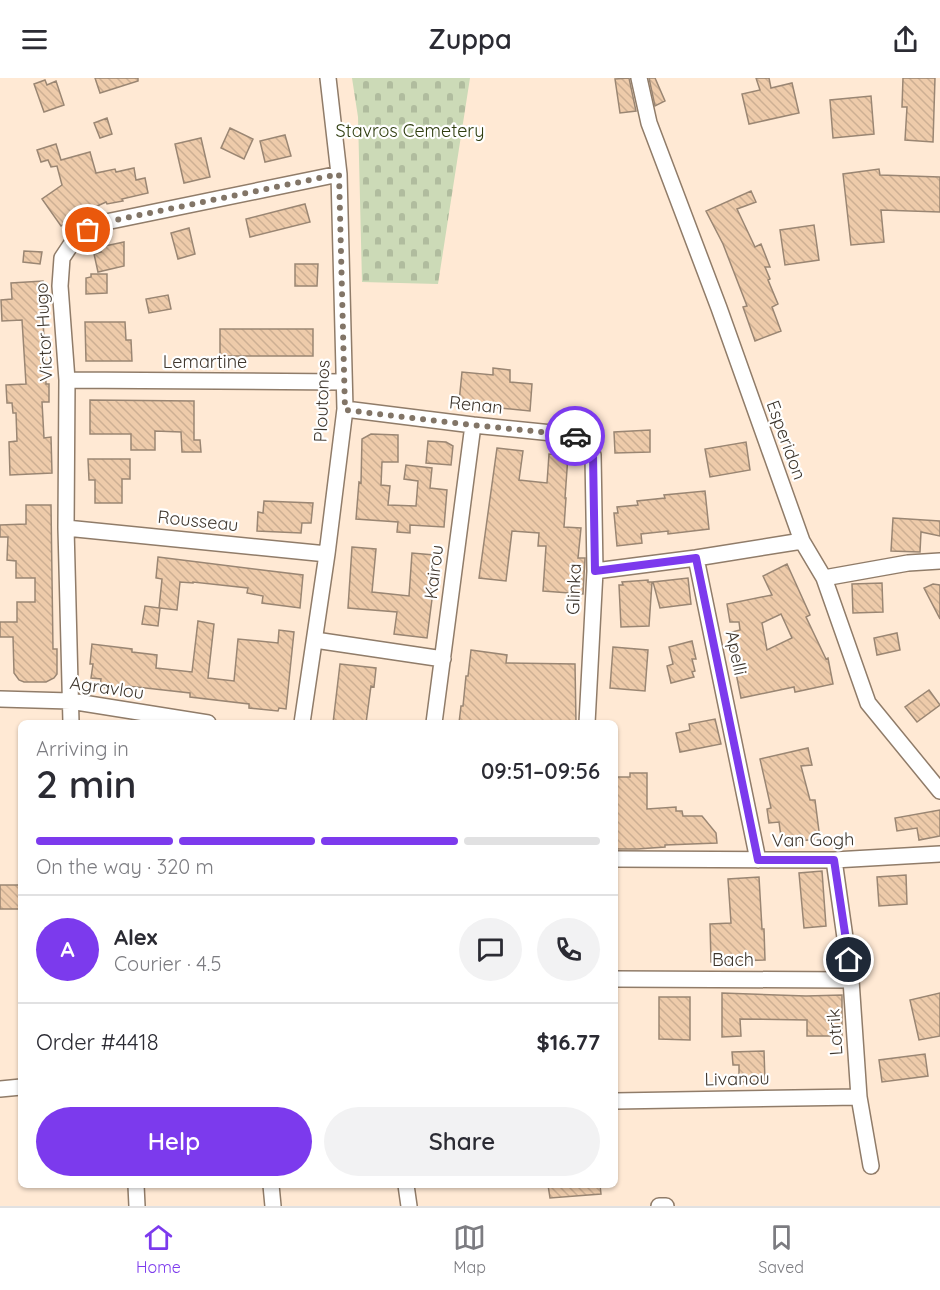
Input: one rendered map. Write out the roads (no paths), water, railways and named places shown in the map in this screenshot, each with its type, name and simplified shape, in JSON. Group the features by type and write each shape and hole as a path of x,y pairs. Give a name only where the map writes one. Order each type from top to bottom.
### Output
{"street":[{"name":"Ploutonos","path":"302,720 345,410 339,174 328,78"},
{"name":"Esperidon","path":"639,78 649,123 802,541 824,578 868,703 940,791"},
{"name":"Victor Hugo","path":"71,720 66,528 67,380 60,286 62,258 76,237 101,223 339,174"},
{"name":"Lemartine","path":"67,380 343,382"},
{"name":"Renan","path":"345,410 572,435 586,441 593,455"},
{"name":"Kairou","path":"434,720 472,425"},
{"name":"Glinka","path":"587,720 595,571 593,455"},
{"name":"Rousseau","path":"66,528 327,554"},
{"path":"595,571 802,541"},
{"name":"Apelli","path":"696,558 758,860"},
{"path":"824,578 908,563 940,561"},
{"path":"315,640 443,659"},
{"name":"Agravlou","path":"0,699 70,701 189,720"},
{"name":"Van Gogh","path":"618,859 834,860 940,854"},
{"name":"Lotrik","path":"834,860 851,980 859,1096 871,1166"},
{"name":"Bach","path":"618,979 851,980"},
{"path":"0,1089 18,1087"},
{"name":"Livanou","path":"618,1101 859,1096"},
{"path":"136,1188 137,1206"},
{"path":"271,1188 273,1206"},
{"path":"406,1188 409,1206"},
{"path":"659,1206 666,1206"}],"park label":[{"name":"Stavros Cemetery","path":"410,131"}]}
